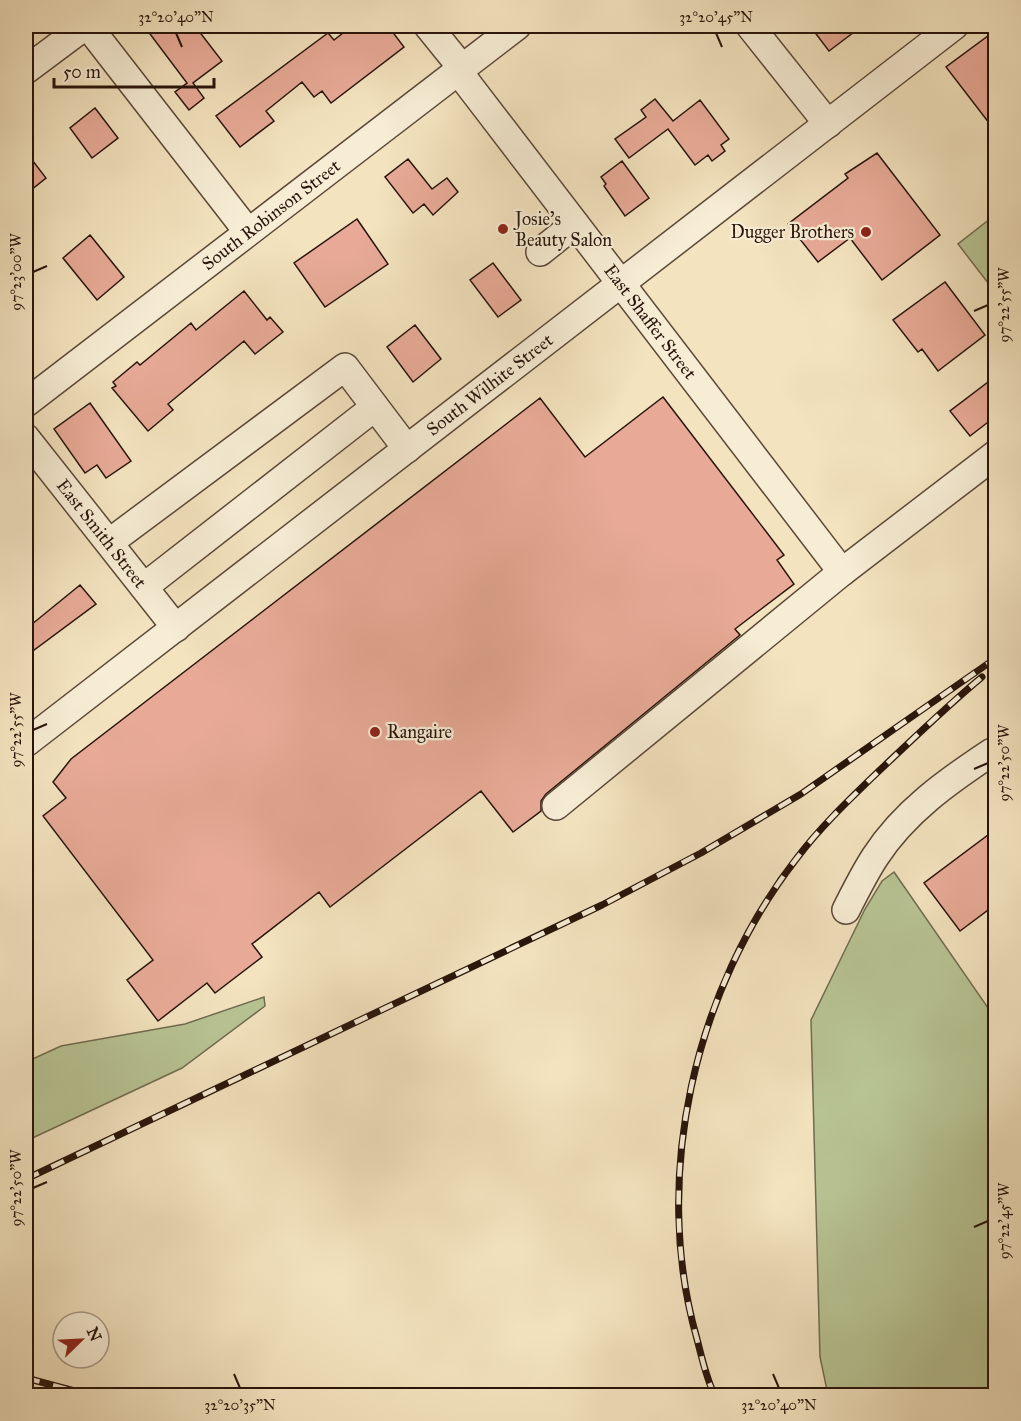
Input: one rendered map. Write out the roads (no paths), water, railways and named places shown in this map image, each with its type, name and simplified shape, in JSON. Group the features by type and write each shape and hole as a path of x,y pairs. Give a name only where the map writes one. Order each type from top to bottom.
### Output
{"street":[{"path":"26,70 86,26 248,232"},
{"name":"East Shaffer Street","path":"428,26 575,224 842,572"},
{"name":"South Robinson Street","path":"26,403 517,26"},
{"path":"750,26 828,124"},
{"name":"South Wilhite Street","path":"26,743 954,26"},
{"path":"540,252 575,224"},
{"path":"111,542 345,367 407,449"},
{"path":"144,586 375,406"},
{"name":"East Smith Street","path":"26,438 111,542 176,628"},
{"path":"556,806 842,572 996,454"},
{"path":"846,910 876,855 909,816 948,781 992,752 996,753"}],"railway":[{"path":"26,1179 602,905 701,853 801,794 996,658"},
{"path":"715,1396 697,1339 684,1278 679,1214 681,1151 691,1088 708,1026 731,966 761,910 806,846 881,769 982,677"},
{"path":"26,1378 93,1396"}],"place":[{"name":"Josie's Beauty Salon","path":"503,229"},
{"name":"Dugger Brothers","path":"866,232"},
{"name":"Rangaire","path":"375,732"}]}
